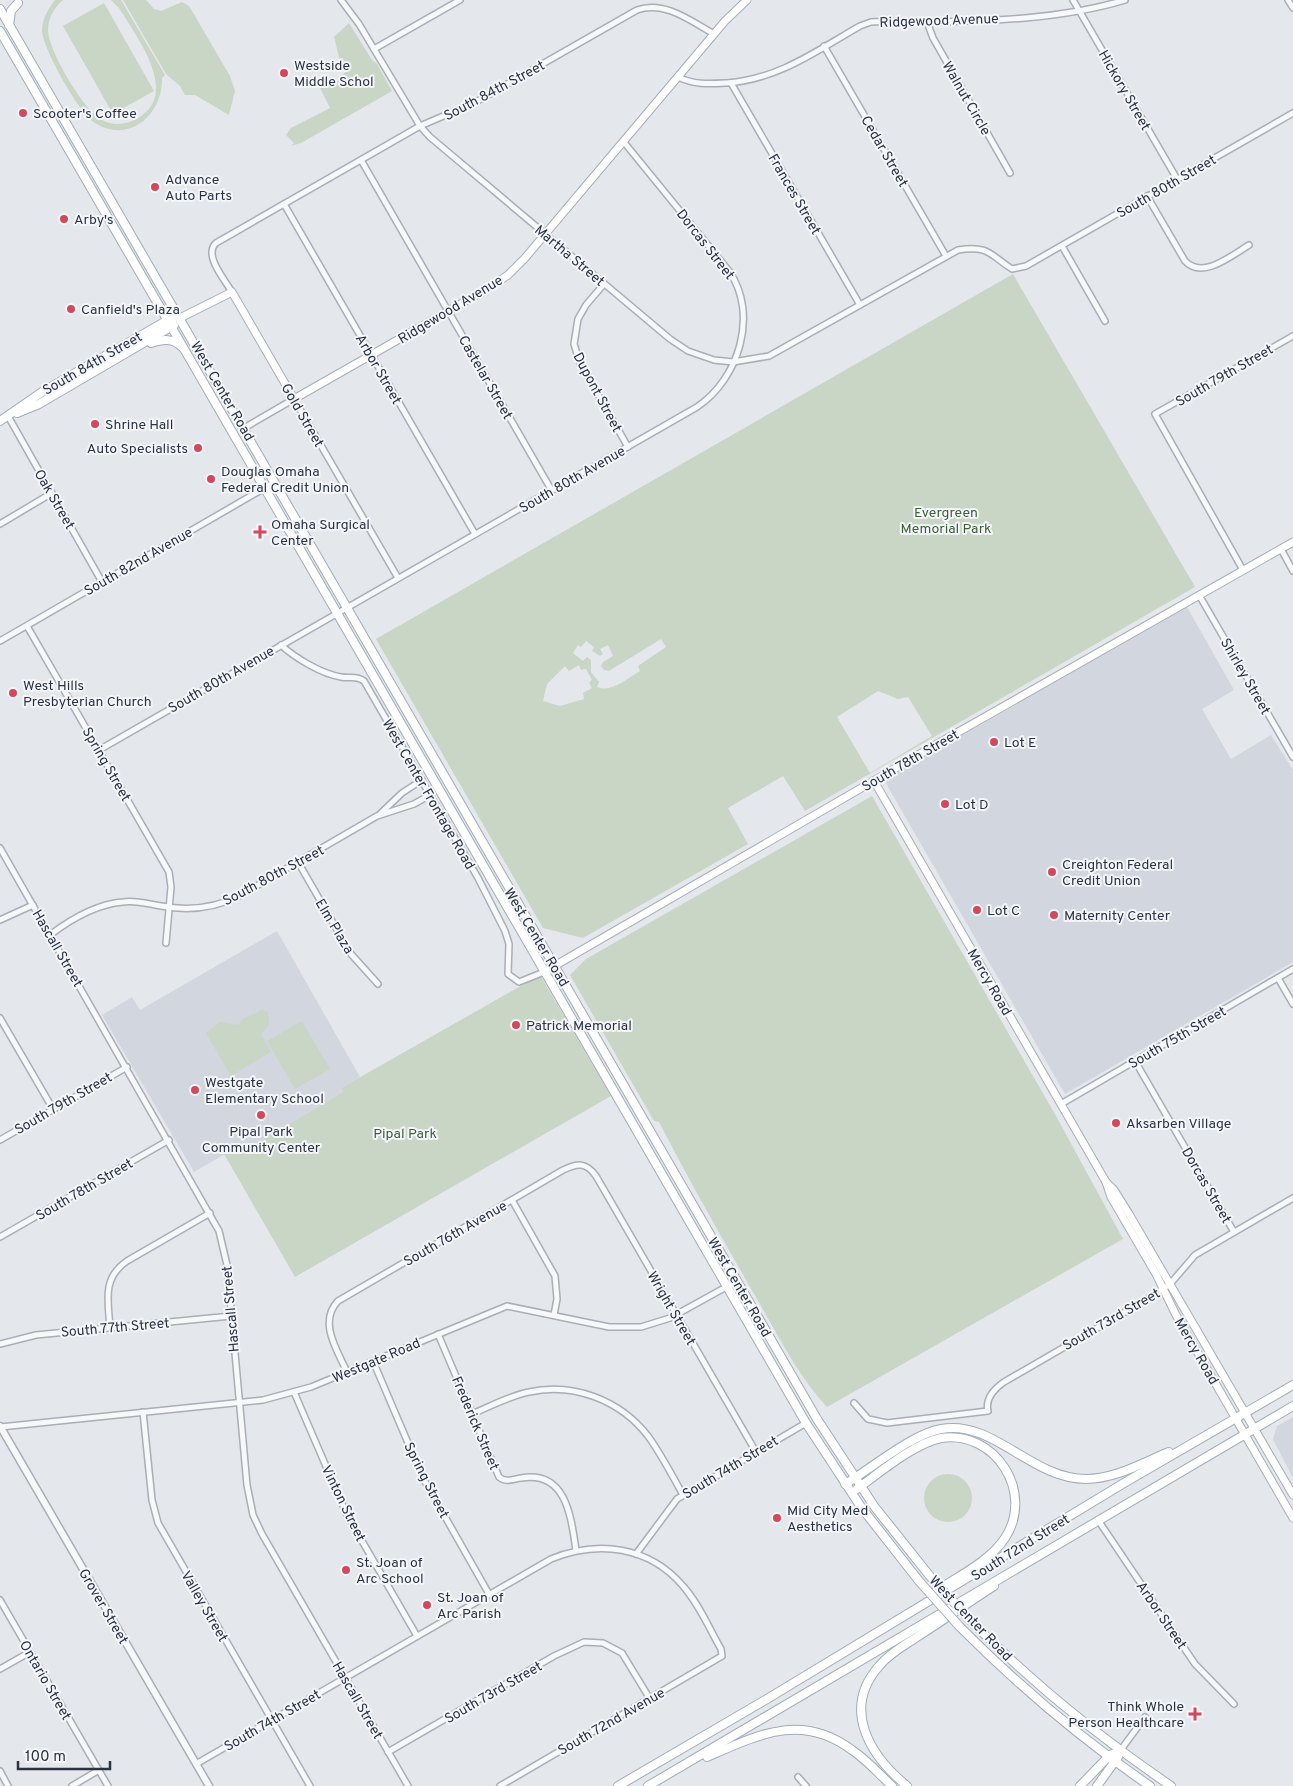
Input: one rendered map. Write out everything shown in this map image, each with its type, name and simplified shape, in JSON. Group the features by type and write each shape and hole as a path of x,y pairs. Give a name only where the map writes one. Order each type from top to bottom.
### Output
{"main road":[{"path":"714,34 747,0"},
{"path":"9,24 11,12 18,3"},
{"name":"West Center Road","path":"0,9 736,1281 855,1478 929,1575 970,1620 1048,1694 1120,1751 1171,1786"},
{"name":"West Center Road","path":"0,31 336,613 473,845 544,972 685,1211 726,1287 806,1423 845,1484 919,1581 960,1626 1032,1695 1108,1756 1150,1786"},
{"name":"Ridgewood Avenue","path":"294,399 508,275 714,34"},
{"name":"South 84th Street","path":"0,421 42,392 232,292"},
{"name":"Gold Street","path":"232,292 294,399"},
{"name":"South 84th Street","path":"8,416 39,404 135,349 170,323"},
{"path":"135,349 167,340 178,343 188,354"},
{"name":"South 78th Street","path":"544,972 1293,542"},
{"name":"Mercy Road","path":"874,781 1106,1182 1111,1197 1293,1518"},
{"name":"Mercy Road","path":"1106,1182 1114,1190 1130,1214 1293,1495"},
{"name":"South 72nd Street","path":"618,1786 1194,1442 1293,1386"},
{"name":"South 72nd Street","path":"648,1786 1293,1406"},
{"path":"845,1484 920,1436 946,1428 974,1431 1050,1472 1084,1479 1117,1474 1194,1442"},
{"path":"851,1493 922,1445 941,1438 961,1438 979,1444 996,1455 1008,1470 1016,1495 1012,1523 1000,1544 979,1562 868,1638"},
{"path":"907,1786 880,1760 866,1737 862,1710 864,1695 872,1676 882,1663 895,1652 1056,1544"},
{"path":"682,1767 764,1734 781,1730 803,1729 825,1734 844,1744 892,1786"},
{"path":"1080,1786 1108,1756 1120,1751"},
{"path":"1097,1786 1116,1762 1120,1751"}],"street":[{"path":"341,0 374,49 420,126"},
{"path":"374,49 460,0"},
{"name":"Hickory Street","path":"1073,0 1177,179"},
{"name":"Ridgewood Avenue","path":"678,77 697,84 731,83 774,74 860,26 871,22 927,22 1080,12 1124,0"},
{"path":"1288,0 1293,8"},
{"name":"South 84th Street","path":"211,250 216,243 420,126 469,106 643,7 664,7 714,34"},
{"name":"Walnut Circle","path":"927,22 933,38 1010,173"},
{"name":"Cedar Street","path":"824,46 946,256"},
{"name":"Frances Street","path":"731,83 860,305"},
{"name":"South 80th Street","path":"946,256 958,250 981,249 993,254 1014,269 1026,266 1293,113"},
{"name":"Martha Street","path":"420,126 604,284 681,347 714,360 733,362"},
{"name":"Dorcas Street","path":"623,141 736,282 742,302 744,321 741,341 733,362"},
{"name":"Castelar Street","path":"361,160 552,490"},
{"path":"1148,196 1185,262 1196,268 1208,268 1249,245"},
{"name":"Arbor Street","path":"284,204 475,534"},
{"path":"1062,246 1105,321"},
{"name":"Gold Street","path":"211,250 211,256 232,292"},
{"path":"733,362 776,353 946,256"},
{"name":"Dupont Street","path":"604,284 586,304 578,319 574,344 580,363 628,447"},
{"name":"South 79th Street","path":"1243,570 1155,414 1293,336"},
{"name":"South 80th Avenue","path":"99,750 347,606 708,401 718,389 733,362"},
{"name":"Ridgewood Avenue","path":"244,428 294,399"},
{"name":"Gold Street","path":"294,399 398,578"},
{"name":"Oak Street","path":"8,416 102,582"},
{"name":"South 82nd Avenue","path":"0,641 275,482"},
{"path":"0,524 52,493"},
{"path":"1281,549 1293,571"},
{"name":"Shirley Street","path":"1199,595 1293,757"},
{"name":"Spring Street","path":"27,626 168,872 171,887 166,943"},
{"name":"West Center Frontage Road","path":"281,645 296,658 336,676 358,677 364,681 478,878 507,934 509,949 508,974 519,982 528,980"},
{"name":"South 80th Street","path":"377,816 402,793 422,780"},
{"name":"South 80th Street","path":"50,935 89,912 111,904 135,902 169,907 200,908 224,902 377,816 414,804 430,795"},
{"name":"Hascall Street","path":"0,848 169,1140 219,1231 224,1252 247,1485 256,1521 408,1786"},
{"name":"Elm Plaza","path":"298,862 351,954 378,984"},
{"path":"0,920 33,905"},
{"name":"South 75th Street","path":"1061,1104 1293,970"},
{"name":"South 78th Street","path":"528,980 544,972"},
{"path":"1278,978 1293,1004"},
{"path":"0,1018 53,1109"},
{"name":"Dorcas Street","path":"1135,1061 1234,1232"},
{"name":"South 79th Street","path":"0,1140 127,1067"},
{"name":"South 78th Street","path":"0,1238 169,1140"},
{"name":"South 76th Avenue","path":"347,1372 330,1329 330,1312 334,1305 572,1166 586,1165"},
{"name":"Wright Street","path":"586,1165 596,1176 756,1452"},
{"name":"South 73rd Street","path":"854,1403 868,1420 887,1423 988,1411 988,1399 1004,1382 1163,1289 1170,1284 1195,1255 1293,1198"},
{"path":"512,1200 555,1276 558,1299 554,1315"},
{"path":"110,1328 107,1291 110,1279 116,1270 127,1261 210,1213"},
{"name":"Westgate Road","path":"0,1427 263,1400 294,1392 347,1372 507,1306 626,1328 653,1325 736,1281"},
{"name":"South 77th Street","path":"0,1344 36,1335 231,1316"},
{"name":"Frederick Street","path":"438,1334 501,1479 508,1480 527,1477 541,1479 552,1485 564,1497 570,1510 576,1550"},
{"name":"Spring Street","path":"373,1361 423,1478 490,1594"},
{"path":"472,1414 517,1395 539,1390 568,1390 596,1397 621,1410 642,1429 683,1495"},
{"name":"Vinton Street","path":"294,1392 347,1514 417,1636"},
{"name":"Valley Street","path":"143,1412 152,1500 158,1523 310,1786"},
{"name":"South 74th Street","path":"196,1764 551,1559 576,1550 607,1547 636,1554 668,1509 683,1495 806,1423"},
{"name":"Grover Street","path":"0,1427 209,1786"},
{"name":"Arbor Street","path":"1098,1520 1196,1664 1234,1704"},
{"name":"South 72nd Avenue","path":"500,1786 722,1656 721,1648 682,1585 659,1565 636,1554"},
{"name":"Ontario Street","path":"0,1600 108,1786"},
{"name":"South 73rd Street","path":"388,1752 574,1645 588,1641 612,1646 622,1653 650,1698"},
{"path":"0,1669 30,1652"},
{"path":"1120,1751 1145,1717"},
{"path":"72,1786 99,1770"},
{"path":"0,1771 8,1786"},
{"path":"798,1776 806,1786"}],"shaded area":[{"path":"1187,607 1234,690 1202,709 1231,759 1271,735 1293,770 1293,962 1065,1094 884,780"},
{"path":"277,931 360,1077 341,1088 343,1092 248,1148 244,1143 194,1172 102,1015 132,997 140,1010"},
{"path":"1293,1417 1293,1478 1273,1439 1277,1426"}],"green space":[{"path":"55,0 63,0 52,14 48,30 60,65 77,93 95,114 106,122 120,124 138,118 150,108 156,95 151,64 144,49 119,8 111,0 121,0 165,75 162,78 161,92 156,104 150,115 140,123 130,128 118,130 105,128 92,121 78,105 48,51 42,31 44,18"},
{"path":"123,0 146,0 154,9 161,11 182,2 189,6 230,76 235,91 229,115 195,95 185,95 180,86 166,74"},
{"path":"104,3 154,91 113,114 63,26"},
{"path":"349,23 372,60 377,64 392,91 301,143 291,146 294,143 286,135 291,128 330,108 318,84 324,80 328,87 337,82 346,71 340,61 334,37"},
{"name":"Evergreen Memorial Park","path":"1013,274 1195,587 805,811 783,776 728,808 748,844 583,938 543,928 376,639","holes":["661,639 666,647 638,666 640,671 619,684 608,688 597,687 599,682 591,672 591,660 587,657 583,661 573,653 578,645 581,647 586,641 594,647 592,651 600,656 603,654 600,649 608,645 613,656 603,662 601,666 604,670 609,671","579,665 581,670 586,669 592,680 589,683 592,688 583,693 584,699 560,706 543,701 547,684 565,666 569,671","878,691 898,699 908,697 932,736 870,773 837,717"]},
{"path":"872,796 1056,1116 1123,1239 827,1407 789,1355 659,1122 654,1121 570,975 586,959"},
{"name":"Pipal Park","path":"540,975 611,1096 295,1277 224,1154 244,1142 248,1148 343,1092 341,1088"},
{"path":"262,1010 268,1012 269,1025 261,1034 271,1052 231,1076 206,1033 219,1022 238,1025 243,1019"},
{"path":"302,1021 330,1069 295,1089 267,1041"},
{"path":"948,1474 957,1476 965,1481 970,1489 972,1498 970,1507 965,1515 957,1520 948,1522 939,1520 931,1515 926,1507 924,1498 926,1489 931,1481 939,1476"}],"place":[{"name":"Westside Middle Schol","path":"284,73"},
{"name":"Scooter's Coffee","path":"23,113"},
{"name":"Advance Auto Parts","path":"155,187"},
{"name":"Arby's","path":"64,219"},
{"name":"Canfield's Plaza","path":"71,309"},
{"name":"Shrine Hall","path":"95,424"},
{"name":"Auto Specialists","path":"198,448"},
{"name":"Douglas Omaha Federal Credit Union","path":"211,479"},
{"name":"Omaha Surgical Center","path":"260,532"},
{"name":"West Hills Presbyterian Church","path":"13,693"},
{"name":"Lot E","path":"994,742"},
{"name":"Lot D","path":"945,804"},
{"name":"Creighton Federal Credit Union","path":"1052,872"},
{"name":"Lot C","path":"977,910"},
{"name":"Maternity Center","path":"1054,915"},
{"name":"Patrick Memorial","path":"516,1025"},
{"name":"Westgate Elementary School","path":"195,1090"},
{"name":"Pipal Park Community Center","path":"261,1115"},
{"name":"Aksarben Village","path":"1116,1123"},
{"name":"Mid City Med Aesthetics","path":"777,1518"},
{"name":"St. Joan of Arc School","path":"346,1570"},
{"name":"St. Joan of Arc Parish","path":"427,1605"},
{"name":"Think Whole Person Healthcare","path":"1195,1714"}]}
